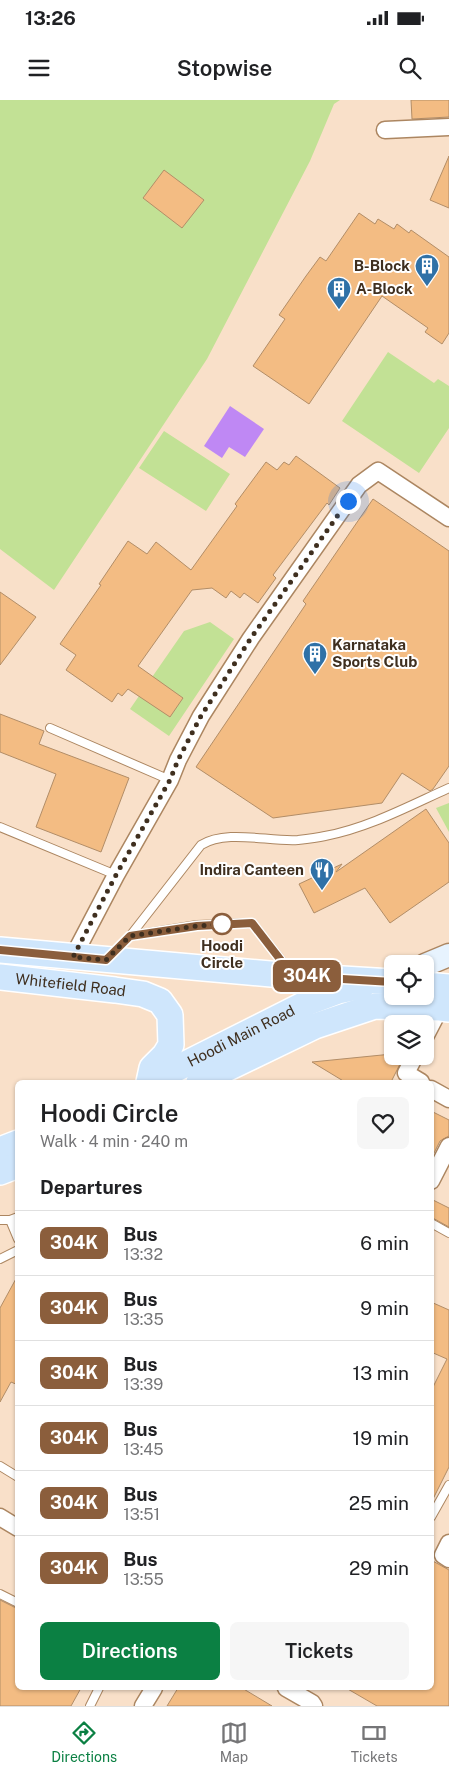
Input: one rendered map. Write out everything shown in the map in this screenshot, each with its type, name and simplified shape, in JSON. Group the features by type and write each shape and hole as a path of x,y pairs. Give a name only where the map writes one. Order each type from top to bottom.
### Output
{"main road":[{"name":"Whitefield Road","path":"0,950 293,976 384,980"},
{"path":"434,962 449,956"},
{"name":"Whitefield Road","path":"0,978 143,994 160,1001 170,1015 171,1045 165,1055 152,1068 149,1080"},
{"name":"Hoodi Main Road","path":"153,1080 309,1002 338,991 384,981"},
{"path":"434,992 446,1001"},
{"name":"Hoodi Main Road","path":"212,1080 315,1026 375,1006 446,1001"},
{"path":"0,1150 15,1144"},
{"path":"0,1172 15,1166"}],"street":[{"path":"385,130 449,127"},
{"path":"73,957 116,875 170,780 178,760 201,716 251,638 359,485 378,471 449,518"},
{"path":"434,1022 446,1001"},
{"path":"410,1065 406,1073 418,1080"},
{"path":"434,1090 449,1099"},
{"path":"434,1175 449,1146"},
{"path":"0,1517 15,1526"},
{"path":"449,1543 443,1555 449,1559"},
{"path":"143,1706 153,1690"},
{"path":"289,1690 314,1706"}],"lane":[{"path":"50,728 170,780"},
{"path":"106,960 130,936 201,846 210,840 223,837 298,840 326,836 371,823 449,788"},
{"path":"0,827 116,875"},
{"path":"130,936 197,926 252,923 293,976"},
{"path":"0,1220 14,1218"},
{"path":"434,1225 449,1233"},
{"path":"0,1259 15,1252"},
{"path":"0,1466 15,1474"},
{"path":"434,1511 449,1485"},
{"path":"0,1594 15,1602"},
{"path":"90,1706 98,1690"}],"green space":[{"path":"0,100 340,100 334,104 310,161 207,359 54,590 0,549"},
{"path":"388,352 434,383 438,379 449,386 449,428 419,473 342,421"},
{"path":"164,431 230,474 206,511 139,468"},
{"path":"210,622 234,639 169,736 130,709 184,631"},
{"path":"449,803 449,832 436,808"}],"shaded area":[{"path":"230,406 264,429 245,457 229,447 222,458 204,446"}],"building":[{"path":"411,100 449,100 449,117 412,119"},
{"path":"449,156 449,208 430,200"},
{"path":"164,170 204,200 182,228 143,198"},
{"name":"A-Block","path":"359,213 375,224 378,219 394,229 397,224 409,233 411,230 449,257 449,333 442,344 425,332 428,328 382,296 309,404 253,366 285,319 279,315 306,276 320,257 326,261"},
{"path":"296,456 340,488 329,505 327,503 273,575 276,578 258,603 244,593 240,598 231,591 226,598 212,588 192,590 138,666 183,698 170,717 128,689 122,696 118,693 112,702 66,670 76,655 60,644 101,585 99,584 128,541 147,554 156,542 191,570 237,506 235,504 266,462 277,470 284,462 289,465"},
{"path":"373,499 449,551 449,766 430,791 402,773 382,803 273,818 196,767 306,604 303,601"},
{"path":"0,592 36,617 0,665"},
{"path":"0,714 44,731 39,744 129,778 101,852 36,827 56,774 0,752"},
{"path":"426,809 449,843 449,882 390,923 365,888 314,913 299,884 342,864 336,872"},
{"path":"384,1055 384,1065 400,1065 392,1080 342,1080 312,1062"},
{"path":"434,1112 449,1120 449,1136 440,1141 434,1153"},
{"path":"434,1200 449,1208 449,1227 434,1219"},
{"path":"15,1280 15,1384 11,1382 0,1402 0,1308"},
{"path":"434,1303 449,1310 449,1467 434,1497 434,1385 447,1359 434,1353"},
{"path":"434,1562 449,1570 449,1706 377,1706 349,1690 434,1690"},
{"path":"0,1600 15,1608 15,1690 80,1690 71,1706 0,1706"},
{"path":"177,1690 245,1690 272,1706 167,1706"}],"bus line":[{"name":"304K","path":"0,950 106,960 130,936 197,926 252,923 293,976 384,981"}],"place":[{"name":"B-Block","path":"427,287"},
{"name":"A-Block","path":"339,310"},
{"name":"Karnataka Sports Club","path":"315,675"},
{"name":"Indira Canteen","path":"322,891"},
{"name":"Hoodi Circle","path":"222,924"}],"route":[{"path":"222,924 130,936 106,960 73,957 116,875 170,780 178,760 201,716 251,638 348,501"}]}
